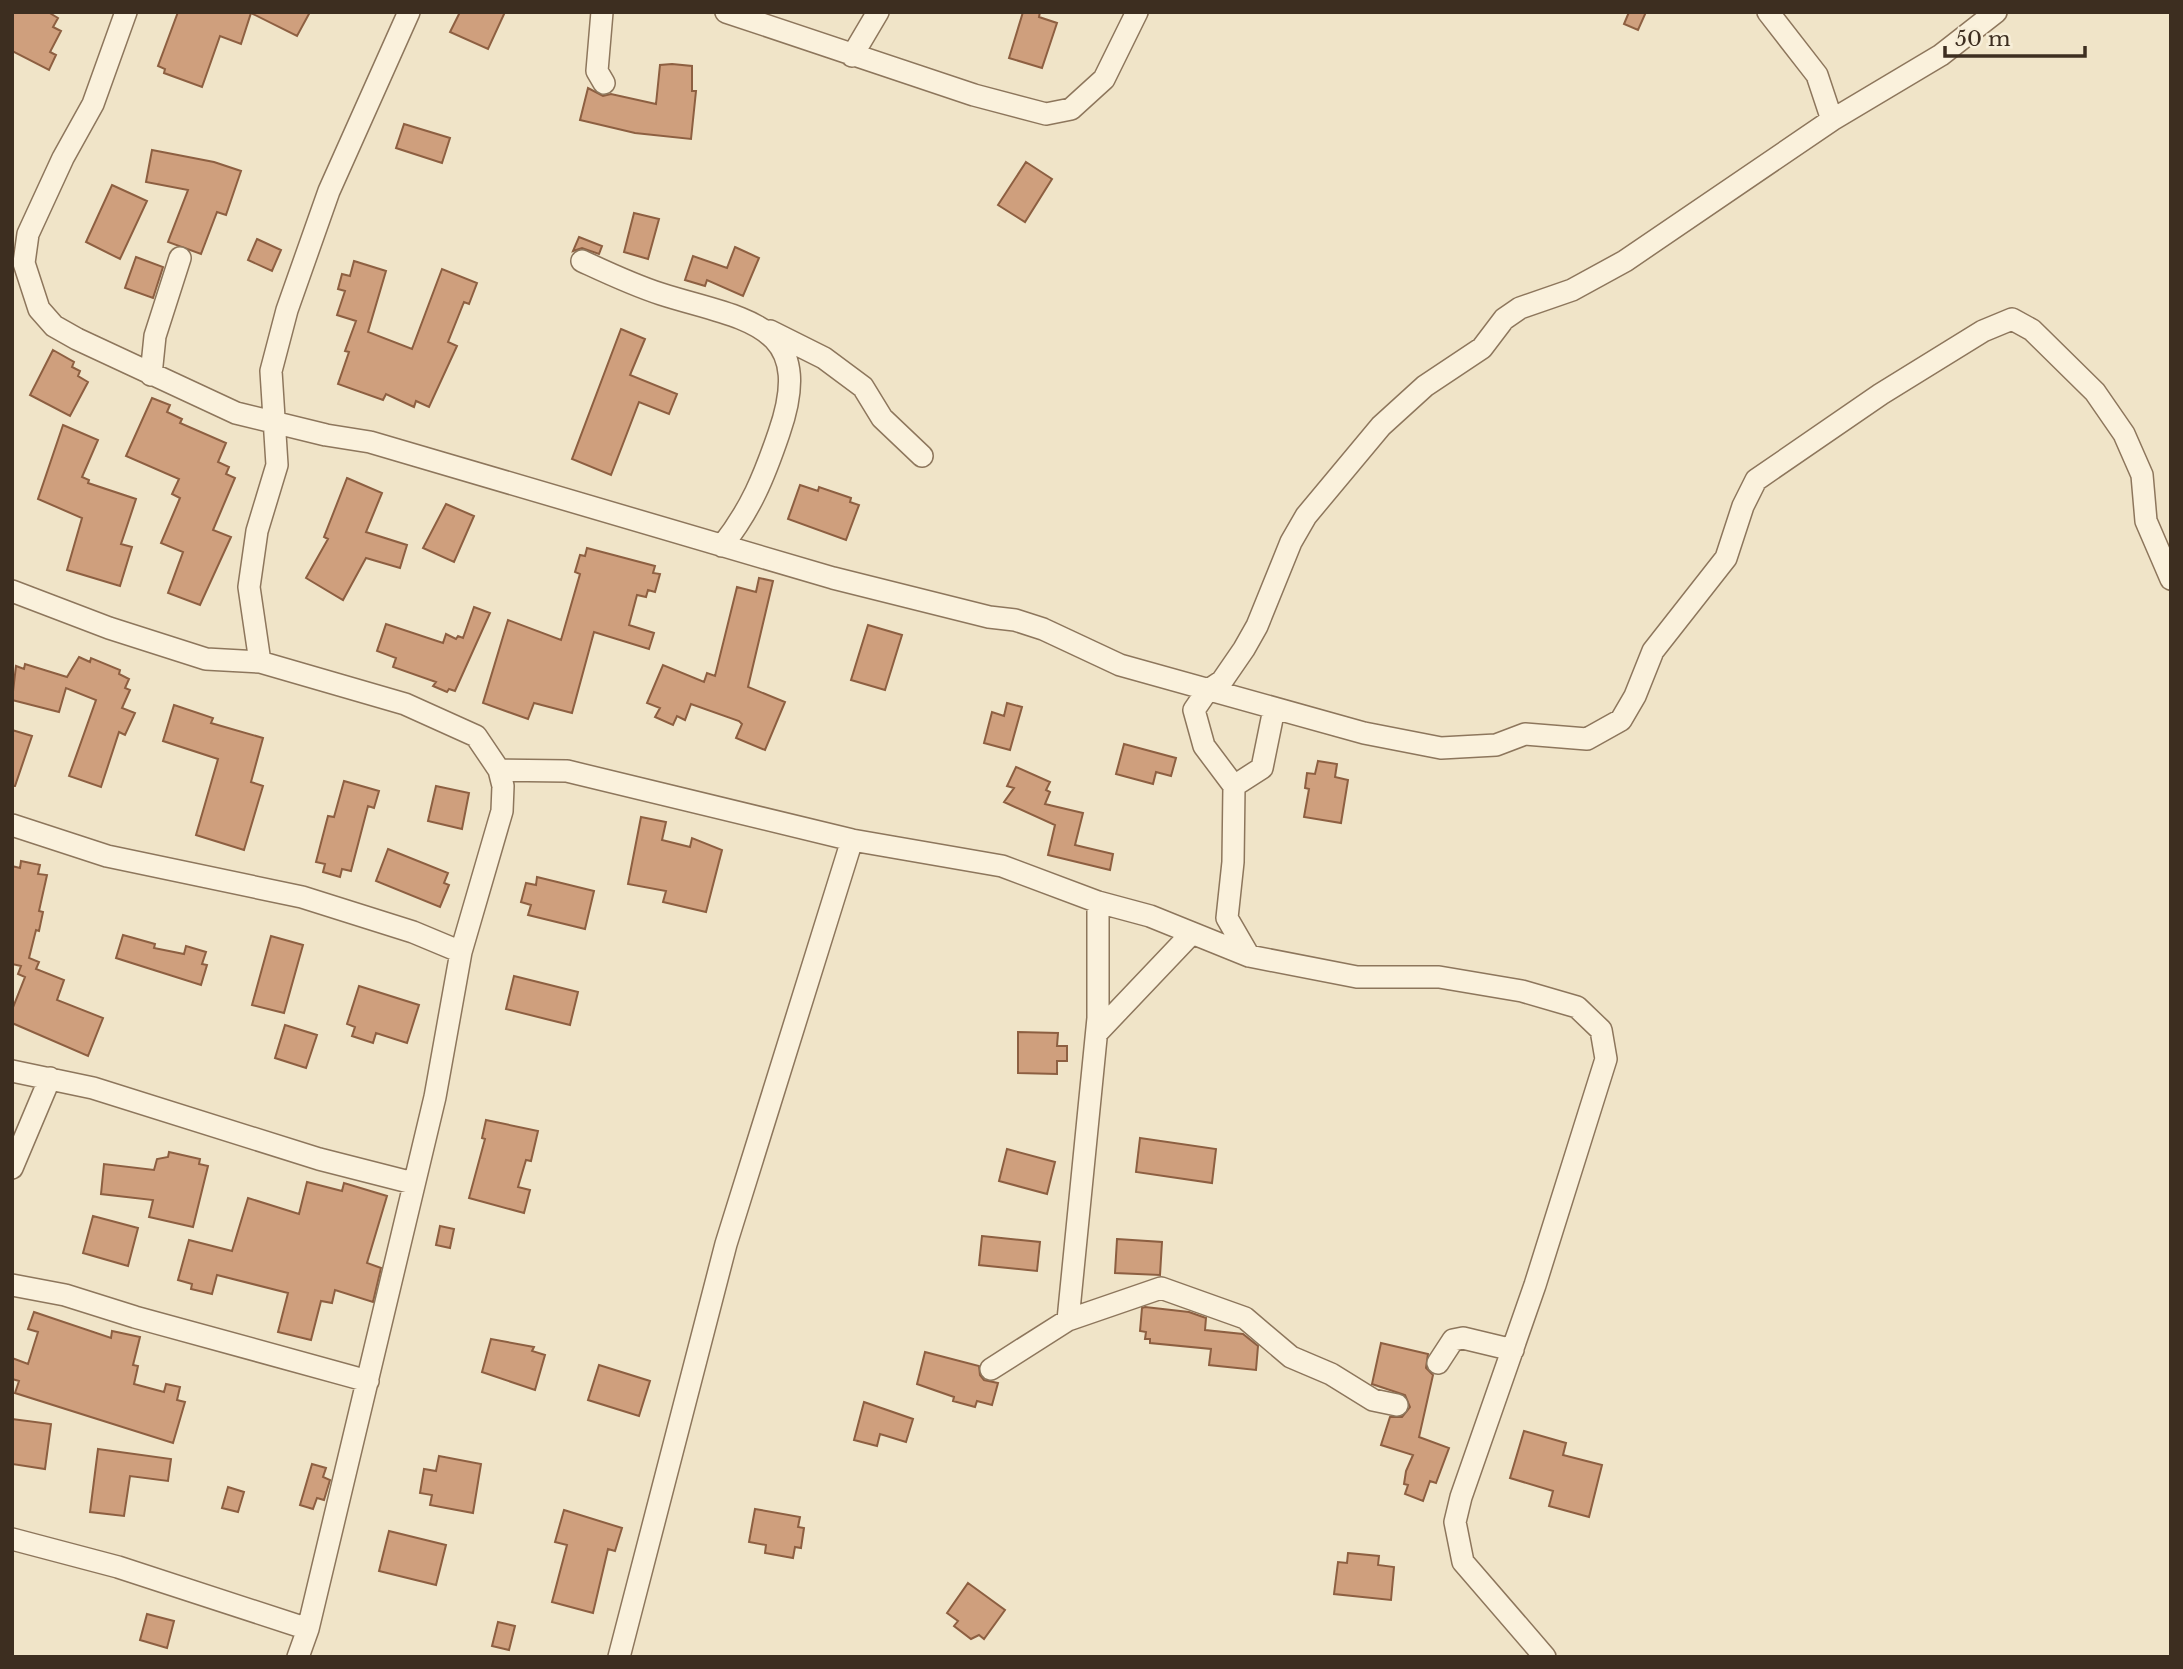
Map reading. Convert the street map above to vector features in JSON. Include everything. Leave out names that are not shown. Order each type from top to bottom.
[{"type":"street","points":[[126,12],[93,104],[63,158],[28,233],[24,263],[39,309],[54,326],[151,375],[236,413],[370,442],[833,578],[989,617],[1015,620],[1043,629],[1120,664],[1207,691],[1364,733],[1441,747],[1496,745],[1525,734],[1587,739],[1621,720],[1635,696],[1653,651],[1726,558],[1743,506],[1756,481],[1893,387],[1983,331],[2012,319],[2032,330],[2095,392],[2124,434],[2141,475],[2146,520],[2171,579]]},
{"type":"street","points":[[260,663],[249,587],[257,531],[277,465],[271,371],[287,310],[329,191],[409,12]]},
{"type":"street","points":[[602,12],[597,71],[604,83]]},
{"type":"street","points":[[726,12],[852,56],[1022,110],[1046,114],[1071,109],[1104,79],[1137,12]]},
{"type":"street","points":[[852,56],[878,12]]},
{"type":"street","points":[[1768,12],[1817,75],[1832,120]]},
{"type":"street","points":[[1249,956],[1227,918],[1233,862],[1234,786],[1204,747],[1194,710],[1207,691],[1222,681],[1244,649],[1257,626],[1291,542],[1306,516],[1390,418],[1425,386],[1482,348],[1504,319],[1520,307],[1572,290],[1625,261],[1832,120],[1941,55],[1996,12]]},
{"type":"street","points":[[151,375],[155,336],[180,258]]},
{"type":"street","points":[[582,261],[619,279],[742,317],[824,358],[863,387],[882,418],[922,456]]},
{"type":"street","points":[[722,546],[758,493],[787,411],[792,381],[785,357],[765,328]]},
{"type":"street","points":[[12,591],[109,628],[206,659],[260,663],[405,704],[453,723],[476,736],[499,770],[503,786],[502,811],[461,952],[435,1097],[308,1629],[298,1657]]},
{"type":"street","points":[[1234,786],[1262,768],[1274,709]]},
{"type":"street","points":[[499,770],[567,771],[852,840],[1002,866],[1249,956],[1357,976],[1438,977],[1522,991],[1577,1007],[1601,1030],[1606,1059],[1455,1522],[1463,1562],[1545,1657]]},
{"type":"street","points":[[12,825],[107,856],[302,897],[413,932],[461,952]]},
{"type":"street","points":[[619,1657],[726,1244],[852,840]]},
{"type":"street","points":[[1068,1320],[1097,1033],[1098,902]]},
{"type":"street","points":[[1097,1033],[1192,933]]},
{"type":"street","points":[[12,1072],[93,1088],[320,1159],[413,1183]]},
{"type":"street","points":[[12,1168],[50,1078]]},
{"type":"street","points":[[12,1285],[65,1295],[368,1381]]},
{"type":"street","points":[[991,1369],[1068,1320],[1161,1288],[1245,1318],[1291,1357],[1331,1374],[1373,1400],[1397,1405]]},
{"type":"street","points":[[1438,1363],[1453,1340],[1463,1338],[1513,1350]]},
{"type":"street","points":[[12,1539],[118,1567],[308,1629]]},
{"type":"building","points":[[12,12],[48,12],[58,18],[53,27],[61,31],[50,52],[56,55],[49,70],[12,51]]},
{"type":"building","points":[[178,12],[310,12],[297,36],[251,13],[241,44],[220,36],[202,87],[164,73],[165,69],[158,66]]},
{"type":"building","points":[[460,12],[505,12],[488,49],[450,32]]},
{"type":"building","points":[[1023,12],[1040,12],[1039,17],[1057,23],[1042,68],[1009,58]]},
{"type":"building","points":[[1629,12],[1646,12],[1638,30],[1624,24]]},
{"type":"building","points":[[660,65],[692,66],[692,91],[696,91],[691,139],[635,133],[580,120],[588,88],[603,96],[611,94],[656,104]]},
{"type":"building","points":[[404,124],[450,138],[442,163],[396,148]]},
{"type":"building","points":[[152,150],[214,162],[241,171],[226,215],[217,212],[201,254],[168,242],[188,190],[146,182]]},
{"type":"building","points":[[1026,162],[1052,179],[1025,222],[998,205]]},
{"type":"building","points":[[112,185],[147,201],[120,259],[86,242]]},
{"type":"building","points":[[634,213],[659,219],[648,259],[624,252]]},
{"type":"building","points":[[579,237],[602,246],[599,254],[582,248],[573,251]]},
{"type":"building","points":[[257,239],[281,250],[272,271],[248,260]]},
{"type":"building","points":[[735,247],[759,258],[743,296],[707,280],[705,286],[685,280],[693,256],[727,268]]},
{"type":"building","points":[[136,257],[163,267],[153,298],[125,288]]},
{"type":"building","points":[[354,261],[386,271],[368,332],[412,349],[442,269],[477,283],[469,304],[464,302],[448,342],[457,346],[429,407],[416,401],[414,407],[386,394],[383,400],[338,384],[349,352],[345,351],[356,321],[337,315],[345,291],[338,289],[342,274],[350,276]]},
{"type":"building","points":[[621,329],[645,339],[630,375],[677,394],[669,414],[639,402],[611,475],[572,459]]},
{"type":"building","points":[[53,350],[74,362],[72,367],[80,371],[78,376],[88,382],[70,416],[30,395]]},
{"type":"building","points":[[152,398],[170,405],[167,412],[182,419],[180,423],[226,443],[218,462],[229,467],[226,474],[235,478],[213,530],[231,537],[200,605],[168,593],[183,552],[161,543],[180,498],[172,494],[179,479],[126,456]]},
{"type":"building","points":[[63,425],[98,440],[82,477],[89,480],[88,483],[136,499],[121,544],[132,547],[120,586],[67,570],[82,518],[38,499]]},
{"type":"building","points":[[347,478],[382,493],[366,532],[407,545],[400,568],[366,558],[343,600],[306,578],[328,539],[324,537]]},
{"type":"building","points":[[800,485],[818,491],[819,487],[851,498],[850,502],[859,505],[846,540],[788,519]]},
{"type":"building","points":[[446,504],[474,516],[454,562],[423,548]]},
{"type":"building","points":[[587,548],[655,566],[653,573],[660,574],[655,592],[648,590],[646,597],[637,595],[629,625],[654,633],[649,649],[594,632],[572,713],[534,703],[528,719],[483,703],[508,620],[561,640],[580,574],[575,572],[580,555],[585,556]]},
{"type":"building","points":[[759,578],[773,581],[748,687],[785,702],[765,750],[736,738],[742,724],[739,721],[691,704],[685,720],[677,716],[673,725],[655,717],[660,708],[647,703],[663,665],[704,682],[707,673],[715,676],[737,587],[756,592]]},
{"type":"building","points":[[474,607],[490,613],[455,691],[449,689],[447,692],[433,686],[436,682],[393,667],[396,658],[377,651],[386,624],[443,643],[446,634],[456,639],[458,636],[463,638]]},
{"type":"building","points":[[868,625],[902,635],[885,690],[851,680]]},
{"type":"building","points":[[79,657],[90,662],[91,658],[120,670],[119,674],[129,679],[125,688],[130,690],[122,708],[135,713],[125,735],[119,732],[101,787],[69,776],[96,700],[66,688],[59,712],[12,700],[16,666],[24,669],[25,664],[67,677]]},
{"type":"building","points":[[1007,703],[1022,707],[1010,750],[984,743],[992,712],[1004,716]]},
{"type":"building","points":[[174,705],[213,718],[211,723],[263,738],[251,782],[263,786],[244,850],[196,835],[218,759],[163,741]]},
{"type":"building","points":[[12,730],[32,736],[15,786],[12,786]]},
{"type":"building","points":[[1124,744],[1176,758],[1171,776],[1156,772],[1153,784],[1116,774]]},
{"type":"building","points":[[1318,761],[1337,764],[1335,777],[1348,780],[1341,823],[1304,817],[1309,789],[1305,788],[1307,773],[1315,774]]},
{"type":"building","points":[[1016,767],[1050,782],[1046,790],[1050,792],[1045,804],[1083,813],[1075,845],[1113,854],[1110,870],[1048,855],[1055,825],[1004,802],[1014,788],[1007,786]]},
{"type":"building","points":[[344,781],[379,791],[374,808],[368,806],[351,871],[342,869],[340,877],[323,872],[325,864],[316,862],[328,816],[334,817]]},
{"type":"building","points":[[436,786],[469,793],[462,829],[428,821]]},
{"type":"building","points":[[641,817],[666,822],[662,840],[690,847],[692,838],[722,850],[706,912],[663,902],[666,891],[628,884]]},
{"type":"building","points":[[388,849],[448,873],[444,883],[449,885],[440,907],[376,881]]},
{"type":"building","points":[[21,861],[40,865],[38,874],[47,875],[39,911],[43,912],[39,931],[36,930],[29,958],[39,962],[36,969],[64,980],[57,1000],[103,1018],[88,1056],[12,1023],[12,1010],[25,977],[18,974],[21,966],[12,964],[12,866],[20,868]]},
{"type":"building","points":[[537,877],[594,891],[585,929],[528,915],[531,905],[521,902],[526,883],[536,885]]},
{"type":"building","points":[[123,935],[155,944],[154,948],[184,954],[186,946],[206,952],[202,964],[207,965],[201,985],[116,958]]},
{"type":"building","points":[[271,936],[303,945],[284,1013],[252,1005]]},
{"type":"building","points":[[514,976],[578,992],[570,1025],[506,1009]]},
{"type":"building","points":[[359,986],[419,1005],[407,1043],[376,1033],[373,1043],[352,1036],[355,1027],[347,1024]]},
{"type":"building","points":[[285,1025],[317,1035],[306,1068],[275,1058]]},
{"type":"building","points":[[1018,1032],[1058,1033],[1057,1046],[1067,1046],[1067,1061],[1057,1061],[1057,1074],[1018,1073]]},
{"type":"building","points":[[486,1120],[538,1131],[531,1161],[526,1160],[518,1187],[530,1190],[524,1213],[469,1198],[485,1139],[482,1138]]},
{"type":"building","points":[[1140,1138],[1216,1149],[1212,1183],[1136,1172]]},
{"type":"building","points":[[1007,1149],[1055,1162],[1047,1194],[999,1181]]},
{"type":"building","points":[[169,1152],[200,1159],[199,1164],[208,1166],[193,1227],[149,1217],[153,1200],[101,1194],[104,1164],[154,1170],[157,1159],[168,1157]]},
{"type":"building","points":[[307,1182],[342,1191],[344,1183],[387,1196],[367,1263],[381,1268],[373,1302],[335,1290],[332,1303],[321,1301],[311,1340],[278,1332],[288,1293],[217,1275],[212,1294],[191,1289],[192,1284],[178,1280],[189,1240],[232,1251],[248,1198],[299,1214]]},
{"type":"building","points":[[93,1216],[138,1228],[128,1266],[83,1253]]},
{"type":"building","points":[[440,1226],[454,1229],[450,1248],[436,1245]]},
{"type":"building","points":[[982,1236],[1040,1242],[1037,1271],[979,1265]]},
{"type":"building","points":[[1117,1239],[1162,1242],[1160,1275],[1115,1273]]},
{"type":"building","points":[[1142,1308],[1189,1312],[1206,1318],[1205,1330],[1243,1334],[1258,1346],[1256,1370],[1209,1365],[1211,1349],[1150,1343],[1150,1339],[1145,1339],[1146,1332],[1140,1331]]},
{"type":"building","points":[[34,1312],[111,1338],[112,1331],[140,1337],[133,1365],[138,1366],[134,1384],[164,1392],[166,1384],[180,1387],[177,1400],[185,1402],[173,1443],[15,1393],[19,1381],[12,1379],[12,1358],[28,1364],[38,1332],[28,1329]]},
{"type":"building","points":[[491,1339],[534,1347],[532,1351],[545,1355],[535,1390],[482,1372]]},
{"type":"building","points":[[1381,1343],[1428,1354],[1426,1368],[1433,1375],[1419,1437],[1449,1448],[1436,1483],[1430,1481],[1423,1501],[1405,1494],[1408,1485],[1404,1484],[1406,1471],[1413,1455],[1381,1445],[1390,1417],[1402,1417],[1410,1407],[1405,1395],[1372,1384]]},
{"type":"building","points":[[925,1352],[979,1366],[984,1380],[998,1383],[992,1405],[977,1401],[975,1407],[953,1401],[954,1397],[917,1384]]},
{"type":"building","points":[[599,1365],[650,1381],[639,1416],[588,1400]]},
{"type":"building","points":[[864,1402],[913,1419],[906,1442],[880,1434],[877,1446],[854,1440]]},
{"type":"building","points":[[12,1419],[51,1424],[45,1469],[12,1464]]},
{"type":"building","points":[[1524,1431],[1566,1443],[1563,1455],[1602,1465],[1589,1517],[1549,1506],[1553,1491],[1510,1478]]},
{"type":"building","points":[[98,1449],[171,1459],[168,1481],[130,1476],[124,1516],[90,1512]]},
{"type":"building","points":[[439,1456],[481,1464],[473,1513],[430,1505],[432,1495],[420,1493],[424,1469],[436,1471]]},
{"type":"building","points":[[312,1464],[326,1468],[323,1477],[330,1480],[324,1500],[317,1498],[313,1509],[300,1505]]},
{"type":"building","points":[[228,1487],[244,1492],[238,1512],[222,1508]]},
{"type":"building","points":[[755,1509],[800,1517],[798,1527],[804,1528],[801,1548],[795,1547],[793,1558],[765,1553],[766,1545],[749,1542]]},
{"type":"building","points":[[564,1510],[622,1528],[615,1551],[608,1549],[593,1613],[552,1602],[567,1545],[555,1542]]},
{"type":"building","points":[[389,1531],[446,1545],[436,1585],[379,1571]]},
{"type":"building","points":[[1348,1553],[1379,1556],[1378,1565],[1394,1567],[1391,1600],[1334,1594],[1338,1562],[1347,1563]]},
{"type":"building","points":[[968,1583],[1005,1610],[984,1639],[979,1635],[971,1639],[954,1626],[958,1621],[947,1613]]},
{"type":"building","points":[[147,1614],[174,1621],[167,1648],[140,1640]]},
{"type":"building","points":[[498,1622],[515,1626],[509,1650],[492,1646]]}]
